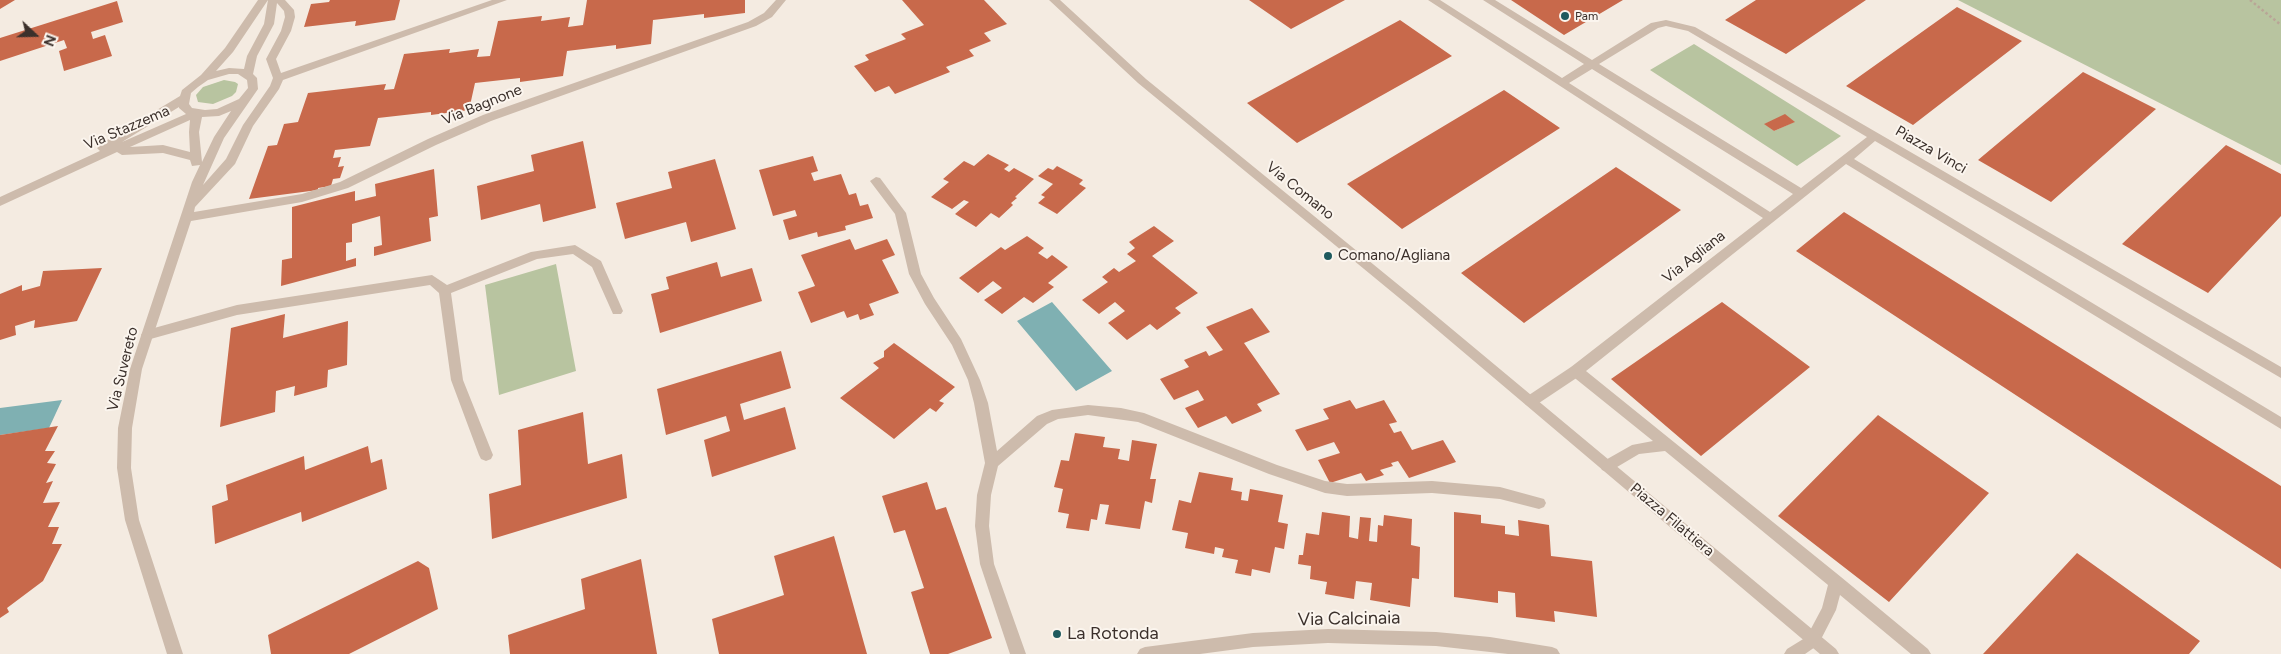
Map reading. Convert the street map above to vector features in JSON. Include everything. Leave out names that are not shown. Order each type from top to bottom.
[{"type":"street","points":[[204,78],[229,50],[263,0]]},
{"type":"street","points":[[204,78],[229,71],[248,74],[252,56],[269,24],[273,0]]},
{"type":"street","points":[[278,78],[271,60],[286,31],[290,17],[287,7],[280,0]]},
{"type":"street","points":[[189,211],[231,161],[248,125],[269,97],[278,78],[502,0]]},
{"type":"street","name":"Via Bagnone","points":[[189,211],[302,198],[339,187],[432,142],[500,113],[752,24],[768,15],[781,0]]},
{"type":"street","name":"Via Comano","points":[[1054,0],[1142,82],[1531,402]]},
{"type":"street","points":[[1433,0],[1771,218]]},
{"type":"street","points":[[1488,0],[1801,194]]},
{"type":"street","name":"Piazza Vinci","points":[[1562,84],[1655,25],[1666,23],[1682,26],[1706,36],[2281,372]]},
{"type":"street","name":"Via Suvereto","points":[[175,654],[137,538],[126,486],[124,446],[128,408],[136,369],[198,182],[219,137],[243,101],[250,94],[254,84],[248,74]]},
{"type":"street","name":"Via Stazzema","points":[[69,169],[183,100],[186,92],[204,78]]},
{"type":"street","points":[[183,100],[183,105],[189,111],[197,113]]},
{"type":"street","name":"Via Stazzema","points":[[0,202],[69,169],[197,113],[218,112],[243,101]]},
{"type":"street","name":"Via Suvereto","points":[[197,113],[195,157],[198,182]]},
{"type":"street","name":"Via Agliana","points":[[1531,402],[1576,371],[1875,136]]},
{"type":"street","points":[[107,153],[163,149],[195,157]]},
{"type":"street","points":[[1846,159],[2281,424]]},
{"type":"street","points":[[876,181],[900,213],[915,274],[929,301],[957,343],[974,380],[981,402],[992,463],[984,495],[982,526],[984,546],[987,564],[1018,654]]},
{"type":"street","points":[[445,291],[535,255],[575,249],[597,264],[617,311]]},
{"type":"street","points":[[147,335],[237,310],[432,280],[445,291],[457,380],[486,455]]},
{"type":"street","points":[[1576,371],[1923,654]]},
{"type":"street","name":"Piazza Filattiera","points":[[1531,402],[1830,654]]},
{"type":"street","points":[[992,463],[1042,420],[1070,411],[1105,411],[1156,422],[1274,470],[1325,487],[1347,490],[1432,487],[1500,493],[1539,503]]},
{"type":"street","points":[[1607,466],[1637,449],[1668,445]]},
{"type":"street","points":[[1792,654],[1813,640],[1828,610],[1836,582]]},
{"type":"street","name":"Via Calcinaia","points":[[1145,654],[1253,640],[1328,636],[1436,638],[1552,654]]},
{"type":"path","points":[[2250,0],[2281,25]]},
{"type":"green space","points":[[1958,0],[2281,0],[2281,165],[2144,95]]},
{"type":"green space","points":[[1694,44],[1841,136],[1797,166],[1650,70]],"holes":[[[1785,115],[1794,122],[1774,131],[1765,124]]]},
{"type":"green space","points":[[224,80],[238,84],[236,92],[232,96],[213,104],[198,102],[196,95],[203,87]]},
{"type":"green space","points":[[556,264],[576,371],[499,395],[485,285]]},
{"type":"water","points":[[1052,302],[1112,371],[1076,391],[1017,321]]},
{"type":"water","points":[[62,400],[49,428],[0,435],[0,408]]},
{"type":"building","points":[[0,0],[15,0],[0,9]]},
{"type":"building","points":[[330,0],[400,0],[395,20],[355,26],[356,21],[304,27],[311,4],[329,2]]},
{"type":"building","points":[[587,0],[745,0],[745,13],[704,18],[704,14],[653,20],[651,44],[616,49],[616,45],[567,51],[563,76],[520,82],[520,78],[475,83],[469,110],[431,115],[431,112],[378,118],[370,146],[335,150],[333,158],[341,157],[338,167],[344,166],[340,178],[333,179],[331,186],[318,188],[318,190],[249,199],[268,146],[277,145],[284,124],[298,122],[308,93],[386,84],[384,90],[394,89],[404,54],[450,49],[449,53],[479,49],[477,57],[490,56],[498,21],[542,16],[541,21],[570,17],[568,27],[583,25]]},
{"type":"building","points":[[902,0],[984,0],[1007,24],[984,33],[991,41],[969,50],[974,56],[946,67],[950,72],[895,94],[889,86],[875,92],[854,66],[869,60],[865,55],[906,39],[901,34],[924,25]]},
{"type":"building","points":[[1249,0],[1345,0],[1291,29]]},
{"type":"building","name":"Pam","points":[[1511,0],[1623,0],[1564,35]]},
{"type":"building","points":[[1756,0],[1866,0],[1786,54],[1725,20]]},
{"type":"building","points":[[117,1],[123,22],[91,32],[93,39],[105,35],[112,56],[64,71],[59,51],[67,48],[64,40],[0,61],[0,38]]},
{"type":"building","points":[[1957,7],[2022,41],[1913,125],[1846,86]]},
{"type":"building","points":[[1400,20],[1452,56],[1297,143],[1247,103]]},
{"type":"building","points":[[2083,72],[2156,109],[2051,202],[1978,160]]},
{"type":"building","points":[[1504,90],[1560,128],[1402,229],[1347,184]]},
{"type":"building","points":[[1785,114],[1795,122],[1774,131],[1764,124]]},
{"type":"building","points":[[583,141],[596,208],[543,222],[540,204],[481,220],[477,186],[534,171],[531,155]]},
{"type":"building","points":[[2226,145],[2281,174],[2281,216],[2208,293],[2122,244]]},
{"type":"building","points":[[988,154],[1009,165],[1004,169],[1009,172],[1014,168],[1034,179],[1015,197],[1017,198],[1011,203],[1013,205],[999,218],[991,213],[976,227],[955,214],[969,202],[964,200],[952,209],[931,197],[949,182],[943,179],[964,161],[974,166]]},
{"type":"building","points":[[813,156],[818,171],[811,173],[814,181],[841,174],[849,195],[856,193],[860,206],[868,204],[873,218],[845,226],[846,230],[818,237],[817,232],[789,240],[783,220],[797,216],[795,210],[773,216],[759,170]]},
{"type":"building","points":[[715,159],[736,229],[691,242],[686,222],[625,239],[616,203],[672,188],[668,172]]},
{"type":"building","points":[[1057,166],[1083,180],[1079,184],[1086,188],[1057,214],[1038,203],[1045,197],[1041,195],[1053,184],[1038,176],[1048,168],[1053,170]]},
{"type":"building","points":[[1616,167],[1681,210],[1524,323],[1461,273]]},
{"type":"building","points":[[434,169],[438,216],[429,218],[431,241],[374,256],[374,247],[382,245],[380,216],[352,224],[352,242],[346,243],[346,261],[356,258],[356,266],[281,286],[282,260],[292,258],[292,207],[355,191],[355,201],[376,196],[375,184]]},
{"type":"building","points":[[1844,212],[2281,486],[2281,569],[1796,251]]},
{"type":"building","points":[[1154,226],[1174,241],[1152,256],[1198,293],[1175,308],[1181,313],[1157,330],[1150,324],[1127,340],[1108,323],[1125,311],[1115,302],[1099,314],[1082,300],[1108,282],[1102,277],[1114,268],[1119,272],[1136,261],[1127,254],[1135,248],[1129,242]]},
{"type":"building","points":[[1027,236],[1044,248],[1038,253],[1047,259],[1052,255],[1068,267],[1048,283],[1054,287],[1033,303],[1024,297],[1002,314],[984,300],[1002,288],[993,281],[978,293],[959,278],[1001,247],[1005,250]]},
{"type":"building","points":[[850,239],[855,250],[887,239],[895,255],[882,260],[899,293],[869,304],[874,315],[860,320],[858,314],[847,318],[844,311],[811,323],[798,292],[815,286],[801,255]]},
{"type":"building","points":[[717,262],[721,277],[752,268],[762,301],[660,333],[651,294],[669,289],[666,277]]},
{"type":"building","points":[[102,268],[77,321],[34,328],[35,320],[15,326],[16,335],[0,340],[0,294],[22,285],[22,291],[40,286],[43,271]]},
{"type":"building","points":[[1722,302],[1810,367],[1701,456],[1611,379]]},
{"type":"building","points":[[1252,308],[1270,332],[1244,343],[1280,394],[1257,404],[1262,411],[1232,424],[1226,416],[1198,428],[1185,408],[1204,400],[1198,390],[1174,400],[1160,379],[1189,367],[1184,360],[1206,351],[1209,356],[1223,350],[1206,327]]},
{"type":"building","points":[[285,314],[283,338],[348,321],[347,365],[328,370],[327,387],[294,396],[295,386],[276,391],[275,412],[220,427],[231,328]]},
{"type":"building","points":[[894,343],[955,387],[939,401],[944,403],[936,412],[930,408],[894,439],[840,398],[879,368],[873,363],[884,357],[884,351]]},
{"type":"building","points":[[781,351],[791,388],[740,404],[744,420],[785,407],[796,449],[712,477],[704,440],[730,431],[726,416],[666,435],[657,389]]},
{"type":"building","points":[[1350,400],[1356,409],[1384,400],[1397,422],[1389,424],[1394,433],[1401,431],[1412,450],[1443,440],[1456,462],[1409,478],[1398,461],[1391,463],[1393,466],[1380,470],[1384,475],[1366,481],[1361,473],[1330,483],[1318,460],[1340,453],[1334,442],[1307,451],[1295,430],[1329,419],[1323,409]]},
{"type":"building","points":[[583,412],[588,464],[622,454],[627,498],[492,539],[489,494],[521,485],[518,430]]},
{"type":"building","points":[[1878,415],[1989,493],[1889,602],[1778,516]]},
{"type":"building","points":[[58,426],[45,451],[55,451],[47,463],[56,464],[46,483],[53,481],[43,503],[60,502],[48,527],[59,527],[52,544],[62,544],[43,581],[7,608],[9,612],[0,618],[0,435]]},
{"type":"building","points":[[1075,433],[1105,437],[1103,447],[1120,449],[1118,459],[1129,461],[1132,440],[1157,444],[1150,479],[1156,479],[1152,503],[1145,501],[1140,529],[1105,524],[1109,505],[1100,504],[1097,520],[1091,519],[1089,531],[1066,528],[1069,514],[1058,512],[1063,489],[1054,487],[1061,460],[1069,461]]},
{"type":"building","points":[[368,446],[371,463],[382,459],[387,489],[302,522],[301,512],[215,544],[212,506],[228,500],[226,485],[304,456],[305,470]]},
{"type":"building","points":[[1199,472],[1233,478],[1231,490],[1242,492],[1241,500],[1248,501],[1250,489],[1283,495],[1278,522],[1288,524],[1284,549],[1275,547],[1270,573],[1252,569],[1251,576],[1235,573],[1238,560],[1222,557],[1224,549],[1215,547],[1214,554],[1185,548],[1188,533],[1172,530],[1179,500],[1191,503]]},
{"type":"building","points":[[927,482],[936,510],[946,507],[992,638],[948,654],[930,654],[911,592],[924,588],[905,530],[894,533],[882,496]]},
{"type":"building","points":[[1322,512],[1350,516],[1349,537],[1358,539],[1360,517],[1371,518],[1369,541],[1377,542],[1378,525],[1383,526],[1384,515],[1412,519],[1411,545],[1420,547],[1419,579],[1412,578],[1410,607],[1370,600],[1372,583],[1356,581],[1354,599],[1325,594],[1327,582],[1310,579],[1311,566],[1298,564],[1299,555],[1303,555],[1306,533],[1319,535]]},
{"type":"building","points":[[1454,512],[1481,515],[1481,523],[1505,526],[1505,534],[1519,536],[1518,520],[1549,525],[1551,556],[1592,561],[1597,617],[1554,611],[1555,622],[1516,617],[1515,593],[1498,591],[1498,603],[1454,597]]},
{"type":"building","points":[[834,536],[867,654],[719,654],[712,619],[784,595],[774,556]]},
{"type":"building","points":[[2077,553],[2200,641],[2189,654],[1983,654]]},
{"type":"building","points":[[641,559],[657,654],[510,654],[508,635],[585,609],[581,579]]},
{"type":"building","points":[[418,561],[429,568],[438,609],[349,654],[271,654],[268,635]]},
{"type":"place","name":"Pam","points":[[1565,16]]},
{"type":"place","name":"Comano/Agliana","points":[[1328,256]]},
{"type":"place","name":"La Rotonda","points":[[1057,634]]}]
